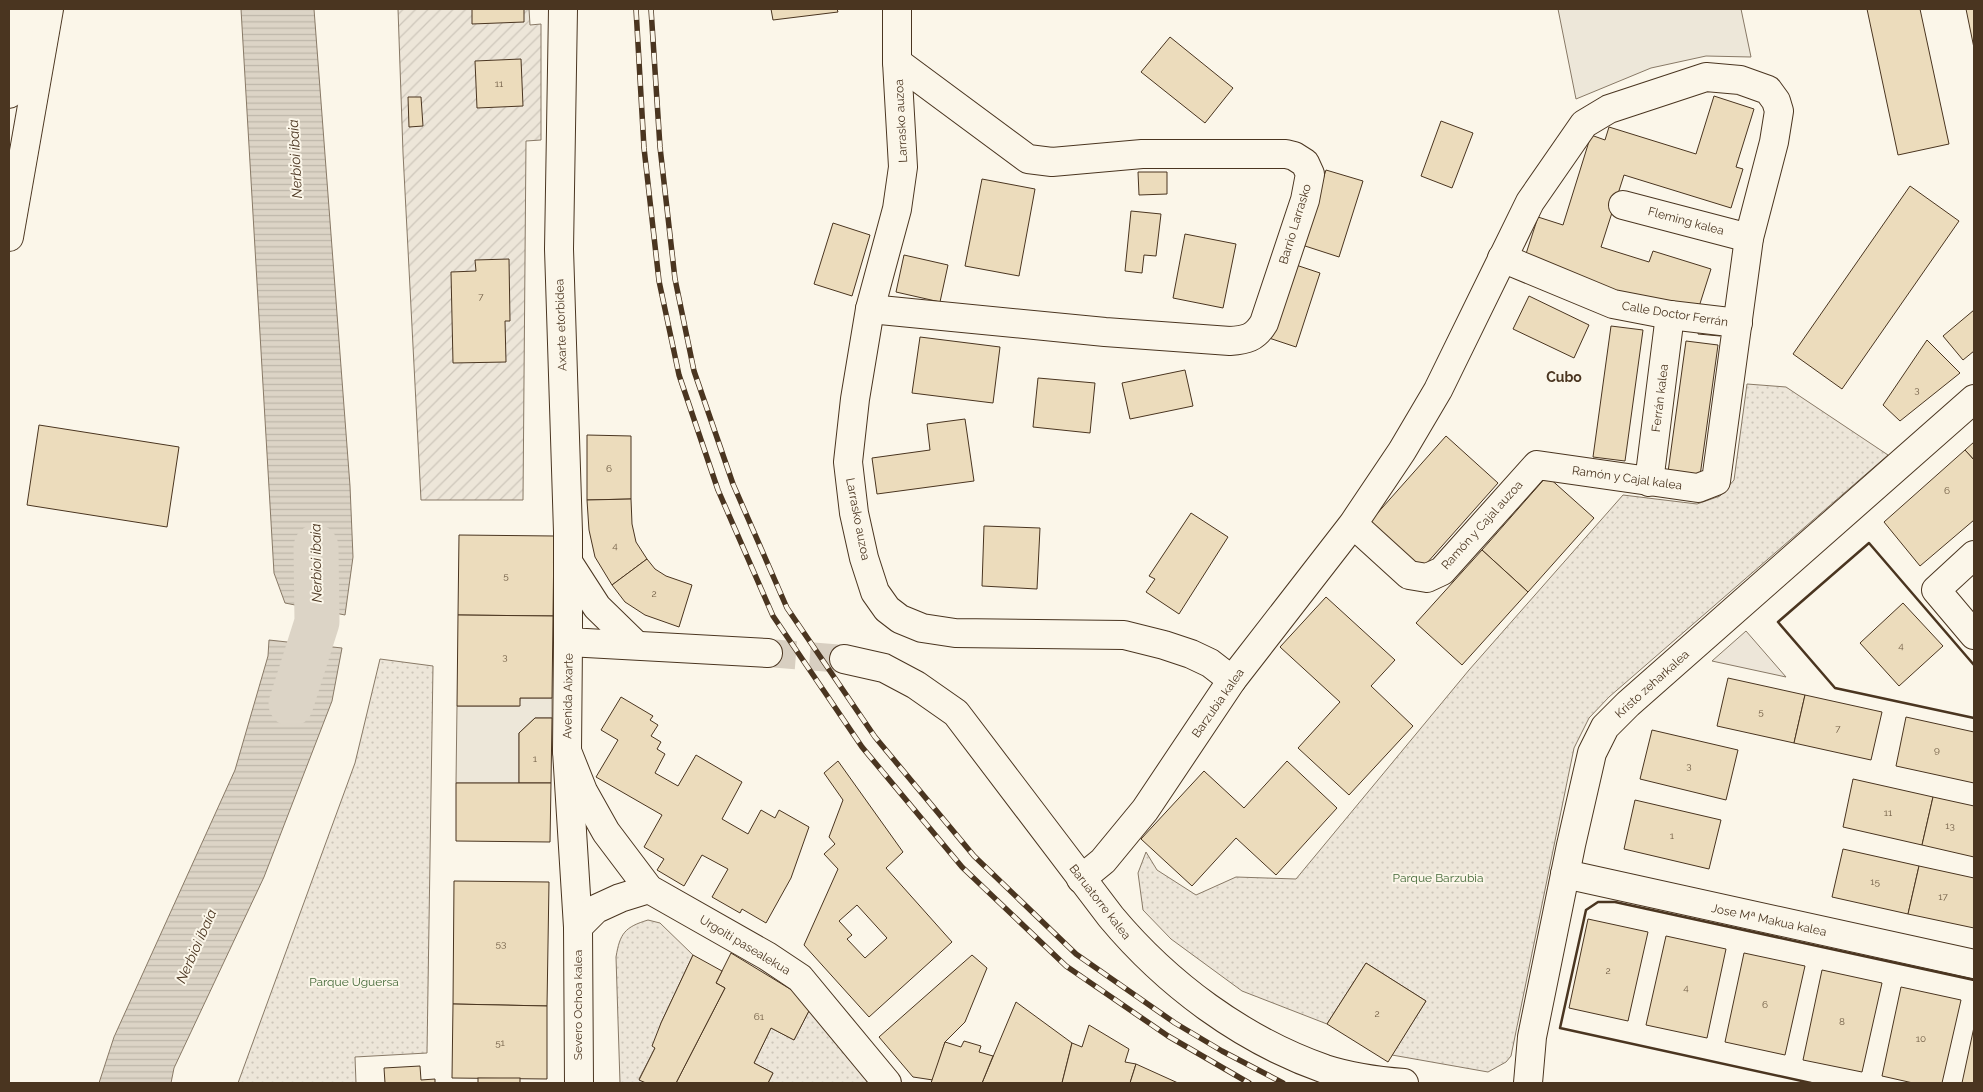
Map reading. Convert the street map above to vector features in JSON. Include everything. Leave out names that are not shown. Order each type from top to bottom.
[{"type":"main road","points":[[9,94],[22,9]]},
{"type":"main road","points":[[9,237],[49,9]]},
{"type":"main road","name":"Axarte etorbidea","points":[[563,9],[559,250],[568,562],[568,642]]},
{"type":"main road","name":"Larrasko auzoa","points":[[897,9],[897,62],[903,167],[897,209],[870,309],[855,399],[848,462],[854,514],[864,558],[875,592],[887,608],[900,618],[922,628],[955,634],[1124,635],[1191,654],[1210,663],[1232,680]]},
{"type":"main road","name":"Barrio Larrasko","points":[[870,309],[1105,332],[1230,341],[1246,340],[1260,330],[1264,323],[1305,200],[1310,174],[1305,163],[1294,156],[1286,154],[1142,154],[1052,162],[1028,158],[897,62]]},
{"type":"main road","name":"Barzubia kalea","points":[[1081,880],[1103,861],[1145,810],[1232,680],[1352,524],[1402,451],[1438,390],[1530,202],[1584,124],[1609,109],[1706,78],[1740,80],[1768,90],[1777,106],[1778,120],[1749,238],[1716,481]]},
{"type":"main road","name":"Fleming kalea","points":[[1623,205],[1749,238]]},
{"type":"main road","name":"Calle Doctor Ferrán","points":[[1502,258],[1613,304],[1670,315],[1738,323]]},
{"type":"main road","name":"Ferrán kalea","points":[[1649,482],[1670,315]]},
{"type":"main road","name":"Kristo zeharkalea","points":[[1528,1083],[1532,1038],[1565,874],[1592,753],[1605,728],[1628,704],[1974,399]]},
{"type":"main road","name":"Ramón y Cajal auzoa","points":[[1352,524],[1409,575],[1427,578],[1442,570],[1537,465]]},
{"type":"main road","name":"Ramón y Cajal kalea","points":[[1537,465],[1698,488],[1716,481]]},
{"type":"main road","points":[[1974,555],[1936,590],[1974,635]]},
{"type":"main road","points":[[568,562],[597,607],[636,645]]},
{"type":"main road","points":[[568,642],[768,653]]},
{"type":"main road","name":"Avenida Aixarte","points":[[567,751],[568,642]]},
{"type":"main road","name":"Baruatorre kalea","points":[[844,659],[884,668],[916,685],[956,713],[1081,880],[1134,945],[1170,978],[1219,1015],[1280,1050],[1326,1069],[1375,1080],[1404,1083]]},
{"type":"main road","points":[[567,751],[583,791],[606,832],[649,889],[620,898],[596,909],[578,927]]},
{"type":"main road","name":"Severo Ochoa kalea","points":[[567,751],[578,927],[579,1083]]},
{"type":"main road","points":[[575,869],[587,854],[605,851],[623,856]]},
{"type":"main road","name":"Jose Mª Makua kalea","points":[[1565,874],[1639,892],[1974,964]]},
{"type":"main road","name":"Urgoiti pasealekua","points":[[649,889],[766,956],[800,978],[887,1083]]},
{"type":"green space","points":[[398,9],[529,9],[530,25],[541,24],[541,140],[526,141],[523,500],[421,500],[403,153]]},
{"type":"green space","name":"Parque Barzubia","points":[[1747,384],[1786,387],[1888,455],[1609,697],[1589,718],[1574,748],[1511,1056],[1506,1062],[1488,1072],[1392,1055],[1426,1001],[1366,963],[1327,1024],[1242,991],[1171,939],[1143,910],[1138,873],[1146,852],[1157,870],[1196,895],[1236,877],[1296,879],[1469,670],[1623,495],[1697,504],[1720,496],[1734,480]]},
{"type":"green space","points":[[1746,631],[1786,677],[1712,661]]},
{"type":"green space","name":"Parque Uguersa","points":[[380,659],[433,666],[427,1053],[355,1057],[356,1083],[238,1083],[355,763]]},
{"type":"green space","points":[[648,920],[660,923],[693,955],[661,1023],[655,1048],[639,1079],[646,1083],[620,1083],[616,957],[619,942],[625,932],[634,925]]},
{"type":"green space","points":[[813,1003],[871,1083],[768,1083],[773,1073],[754,1063],[771,1028],[794,1040]]},
{"type":"shaded area","points":[[1558,9],[1741,9],[1751,57],[1706,56],[1651,68],[1576,99]]},
{"type":"shaded area","points":[[520,698],[552,698],[552,718],[535,718],[519,733],[519,783],[456,783],[457,706],[519,706]]},
{"type":"water","points":[[241,9],[314,9],[350,486],[353,557],[345,615],[285,603],[274,573]]},
{"type":"water","points":[[269,640],[342,648],[332,701],[264,877],[174,1068],[171,1083],[99,1083],[114,1037],[235,770],[268,656]]},
{"type":"building","points":[[472,9],[524,9],[524,22],[472,24]]},
{"type":"building","points":[[771,9],[837,9],[838,12],[773,20]]},
{"type":"building","points":[[1867,9],[1920,9],[1949,144],[1898,155]]},
{"type":"building","points":[[1966,9],[1974,9],[1974,48]]},
{"type":"building","points":[[1170,37],[1233,88],[1205,123],[1141,72]]},
{"type":"building","points":[[521,59],[523,106],[477,108],[475,61]]},
{"type":"building","points":[[1714,96],[1754,109],[1736,167],[1743,169],[1731,208],[1624,175],[1601,247],[1649,262],[1653,251],[1711,269],[1697,313],[1580,286],[1524,260],[1538,217],[1563,225],[1591,135],[1605,140],[1609,127],[1696,154]]},
{"type":"building","points":[[408,97],[421,97],[423,126],[409,127]]},
{"type":"building","points":[[1441,121],[1473,133],[1452,188],[1421,176]]},
{"type":"building","points":[[1326,170],[1363,181],[1339,257],[1302,245]]},
{"type":"building","points":[[1138,172],[1167,172],[1167,194],[1139,195]]},
{"type":"building","points":[[982,179],[1035,189],[1019,276],[965,266]]},
{"type":"building","points":[[1910,186],[1959,221],[1842,389],[1793,354]]},
{"type":"building","points":[[1131,211],[1161,214],[1156,256],[1144,255],[1142,273],[1125,271]]},
{"type":"building","points":[[833,223],[870,235],[852,296],[814,284]]},
{"type":"building","points":[[1185,234],[1236,244],[1223,308],[1173,298]]},
{"type":"building","points":[[904,255],[948,265],[940,302],[896,292]]},
{"type":"building","points":[[509,259],[510,321],[505,321],[506,362],[453,363],[451,272],[476,271],[475,260]]},
{"type":"building","points":[[1290,263],[1320,273],[1296,347],[1266,337]]},
{"type":"building","points":[[1529,296],[1589,325],[1574,358],[1513,329]]},
{"type":"building","points":[[1974,310],[1974,351],[1963,360],[1943,336]]},
{"type":"building","points":[[1699,324],[1721,327],[1720,336],[1698,334]]},
{"type":"building","points":[[1611,326],[1643,330],[1625,461],[1593,457]]},
{"type":"building","points":[[920,337],[1000,347],[993,403],[912,393]]},
{"type":"building","points":[[1927,340],[1960,373],[1900,421],[1883,405]]},
{"type":"building","points":[[1686,341],[1718,345],[1700,476],[1668,472]]},
{"type":"building","points":[[1185,370],[1193,406],[1130,419],[1122,383]]},
{"type":"building","points":[[1038,378],[1095,383],[1090,433],[1033,427]]},
{"type":"building","points":[[965,419],[974,481],[877,494],[872,458],[930,450],[927,424]]},
{"type":"building","points":[[39,425],[179,447],[167,527],[27,505]]},
{"type":"building","points":[[587,435],[631,436],[631,499],[587,500]]},
{"type":"building","points":[[1446,436],[1498,483],[1418,573],[1366,526]]},
{"type":"building","points":[[1974,442],[1974,460],[1965,450]]},
{"type":"building","points":[[1965,450],[1974,460],[1974,520],[1920,566],[1884,522]]},
{"type":"building","points":[[1547,476],[1594,518],[1528,592],[1482,550]]},
{"type":"building","points":[[631,499],[632,524],[636,542],[647,559],[612,585],[595,557],[589,530],[587,500]]},
{"type":"building","points":[[1191,513],[1228,537],[1179,614],[1146,592],[1155,579],[1149,576]]},
{"type":"building","points":[[984,526],[1040,528],[1037,589],[982,586]]},
{"type":"building","points":[[459,535],[554,536],[553,616],[458,615]]},
{"type":"building","points":[[1482,550],[1528,592],[1462,665],[1416,623]]},
{"type":"building","points":[[647,559],[655,569],[666,576],[692,585],[679,627],[645,615],[625,602],[612,585]]},
{"type":"building","points":[[1326,597],[1395,660],[1371,686],[1413,726],[1349,795],[1298,748],[1340,702],[1280,647]]},
{"type":"building","points":[[1903,603],[1943,646],[1899,686],[1860,643]]},
{"type":"building","points":[[458,615],[553,616],[552,698],[520,698],[520,706],[457,706]]},
{"type":"building","points":[[1728,678],[1805,695],[1794,743],[1717,726]]},
{"type":"building","points":[[1805,695],[1882,712],[1871,760],[1794,743]]},
{"type":"building","points":[[621,697],[653,716],[650,720],[658,725],[651,736],[661,742],[657,749],[665,754],[655,773],[678,786],[696,755],[742,782],[722,819],[748,834],[761,810],[775,818],[779,810],[809,827],[791,878],[766,923],[742,909],[740,913],[712,897],[728,869],[702,855],[684,886],[657,870],[664,859],[644,847],[662,815],[596,777],[618,740],[601,730]]},
{"type":"building","points":[[1906,717],[1974,732],[1974,783],[1896,766]]},
{"type":"building","points":[[535,718],[552,718],[551,783],[519,783],[519,733]]},
{"type":"building","points":[[1652,730],[1738,750],[1726,800],[1640,779]]},
{"type":"building","points":[[838,761],[903,852],[886,868],[952,942],[869,1017],[804,945],[838,869],[824,854],[835,844],[829,837],[843,800],[824,773]],"holes":[[[857,905],[887,938],[865,958],[847,939],[852,935],[839,921]]]},
{"type":"building","points":[[1287,761],[1337,808],[1276,875],[1236,838],[1192,886],[1141,839],[1204,771],[1244,808]]},
{"type":"building","points":[[1853,779],[1933,797],[1922,845],[1843,827]]},
{"type":"building","points":[[456,783],[551,783],[550,842],[456,841]]},
{"type":"building","points":[[1933,797],[1974,806],[1974,857],[1922,845]]},
{"type":"building","points":[[1635,800],[1721,820],[1709,869],[1624,849]]},
{"type":"building","points":[[1843,849],[1919,866],[1908,914],[1832,897]]},
{"type":"building","points":[[1919,866],[1974,878],[1974,928],[1908,914]]},
{"type":"building","points":[[454,881],[549,882],[547,1006],[453,1004]]},
{"type":"building","points":[[1588,919],[1648,932],[1628,1021],[1569,1008]]},
{"type":"building","points":[[1666,936],[1726,949],[1707,1038],[1646,1025]]},
{"type":"building","points":[[731,953],[813,1003],[794,1040],[771,1028],[754,1063],[773,1073],[768,1083],[676,1083],[725,988],[716,983]]},
{"type":"building","points":[[1744,953],[1805,966],[1785,1055],[1725,1042]]},
{"type":"building","points":[[693,955],[722,971],[716,983],[725,988],[676,1083],[646,1083],[639,1080],[655,1048],[652,1046],[661,1023]]},
{"type":"building","points":[[972,955],[987,968],[965,1022],[945,1042],[933,1080],[913,1077],[879,1037]]},
{"type":"building","points":[[1366,963],[1426,1001],[1388,1062],[1327,1024]]},
{"type":"building","points":[[1822,970],[1882,983],[1862,1072],[1803,1060]]},
{"type":"building","points":[[1901,987],[1961,1000],[1942,1083],[1913,1083],[1882,1076]]},
{"type":"building","points":[[1016,1002],[1072,1043],[1062,1083],[982,1083]]},
{"type":"building","points":[[453,1004],[547,1006],[547,1079],[452,1078]]},
{"type":"building","points":[[1089,1025],[1129,1049],[1125,1062],[1136,1064],[1130,1083],[1062,1083],[1072,1043],[1082,1047]]},
{"type":"building","points":[[1974,1027],[1974,1083],[1962,1083]]},
{"type":"building","points":[[964,1041],[981,1046],[979,1052],[993,1056],[982,1083],[931,1083],[945,1042],[961,1047]]},
{"type":"building","points":[[1136,1064],[1178,1083],[1130,1083]]},
{"type":"building","points":[[420,1066],[421,1080],[435,1079],[435,1083],[385,1083],[384,1068]]},
{"type":"building","points":[[478,1078],[520,1078],[520,1083],[478,1083]]},
{"type":"waterway","name":"Nerbioi ibaia","points":[[291,704],[317,622],[316,547]]},
{"type":"tunnel","points":[[768,653],[844,659]]},
{"type":"railway","points":[[636,9],[644,148],[659,281],[679,375],[718,490],[773,616],[862,747],[962,867],[1066,966],[1168,1036],[1249,1083]]},
{"type":"railway","points":[[651,9],[660,147],[675,279],[694,371],[733,484],[787,608],[875,737],[974,856],[1076,954],[1175,1023],[1222,1051],[1283,1083]]},
{"type":"wall","points":[[1974,665],[1869,543],[1778,622],[1835,688],[1974,718]]},
{"type":"wall","points":[[1811,1083],[1560,1028],[1586,910],[1598,902],[1615,902],[1974,980]]},
{"type":"district","name":"Cubo","points":[[1564,377]]}]
